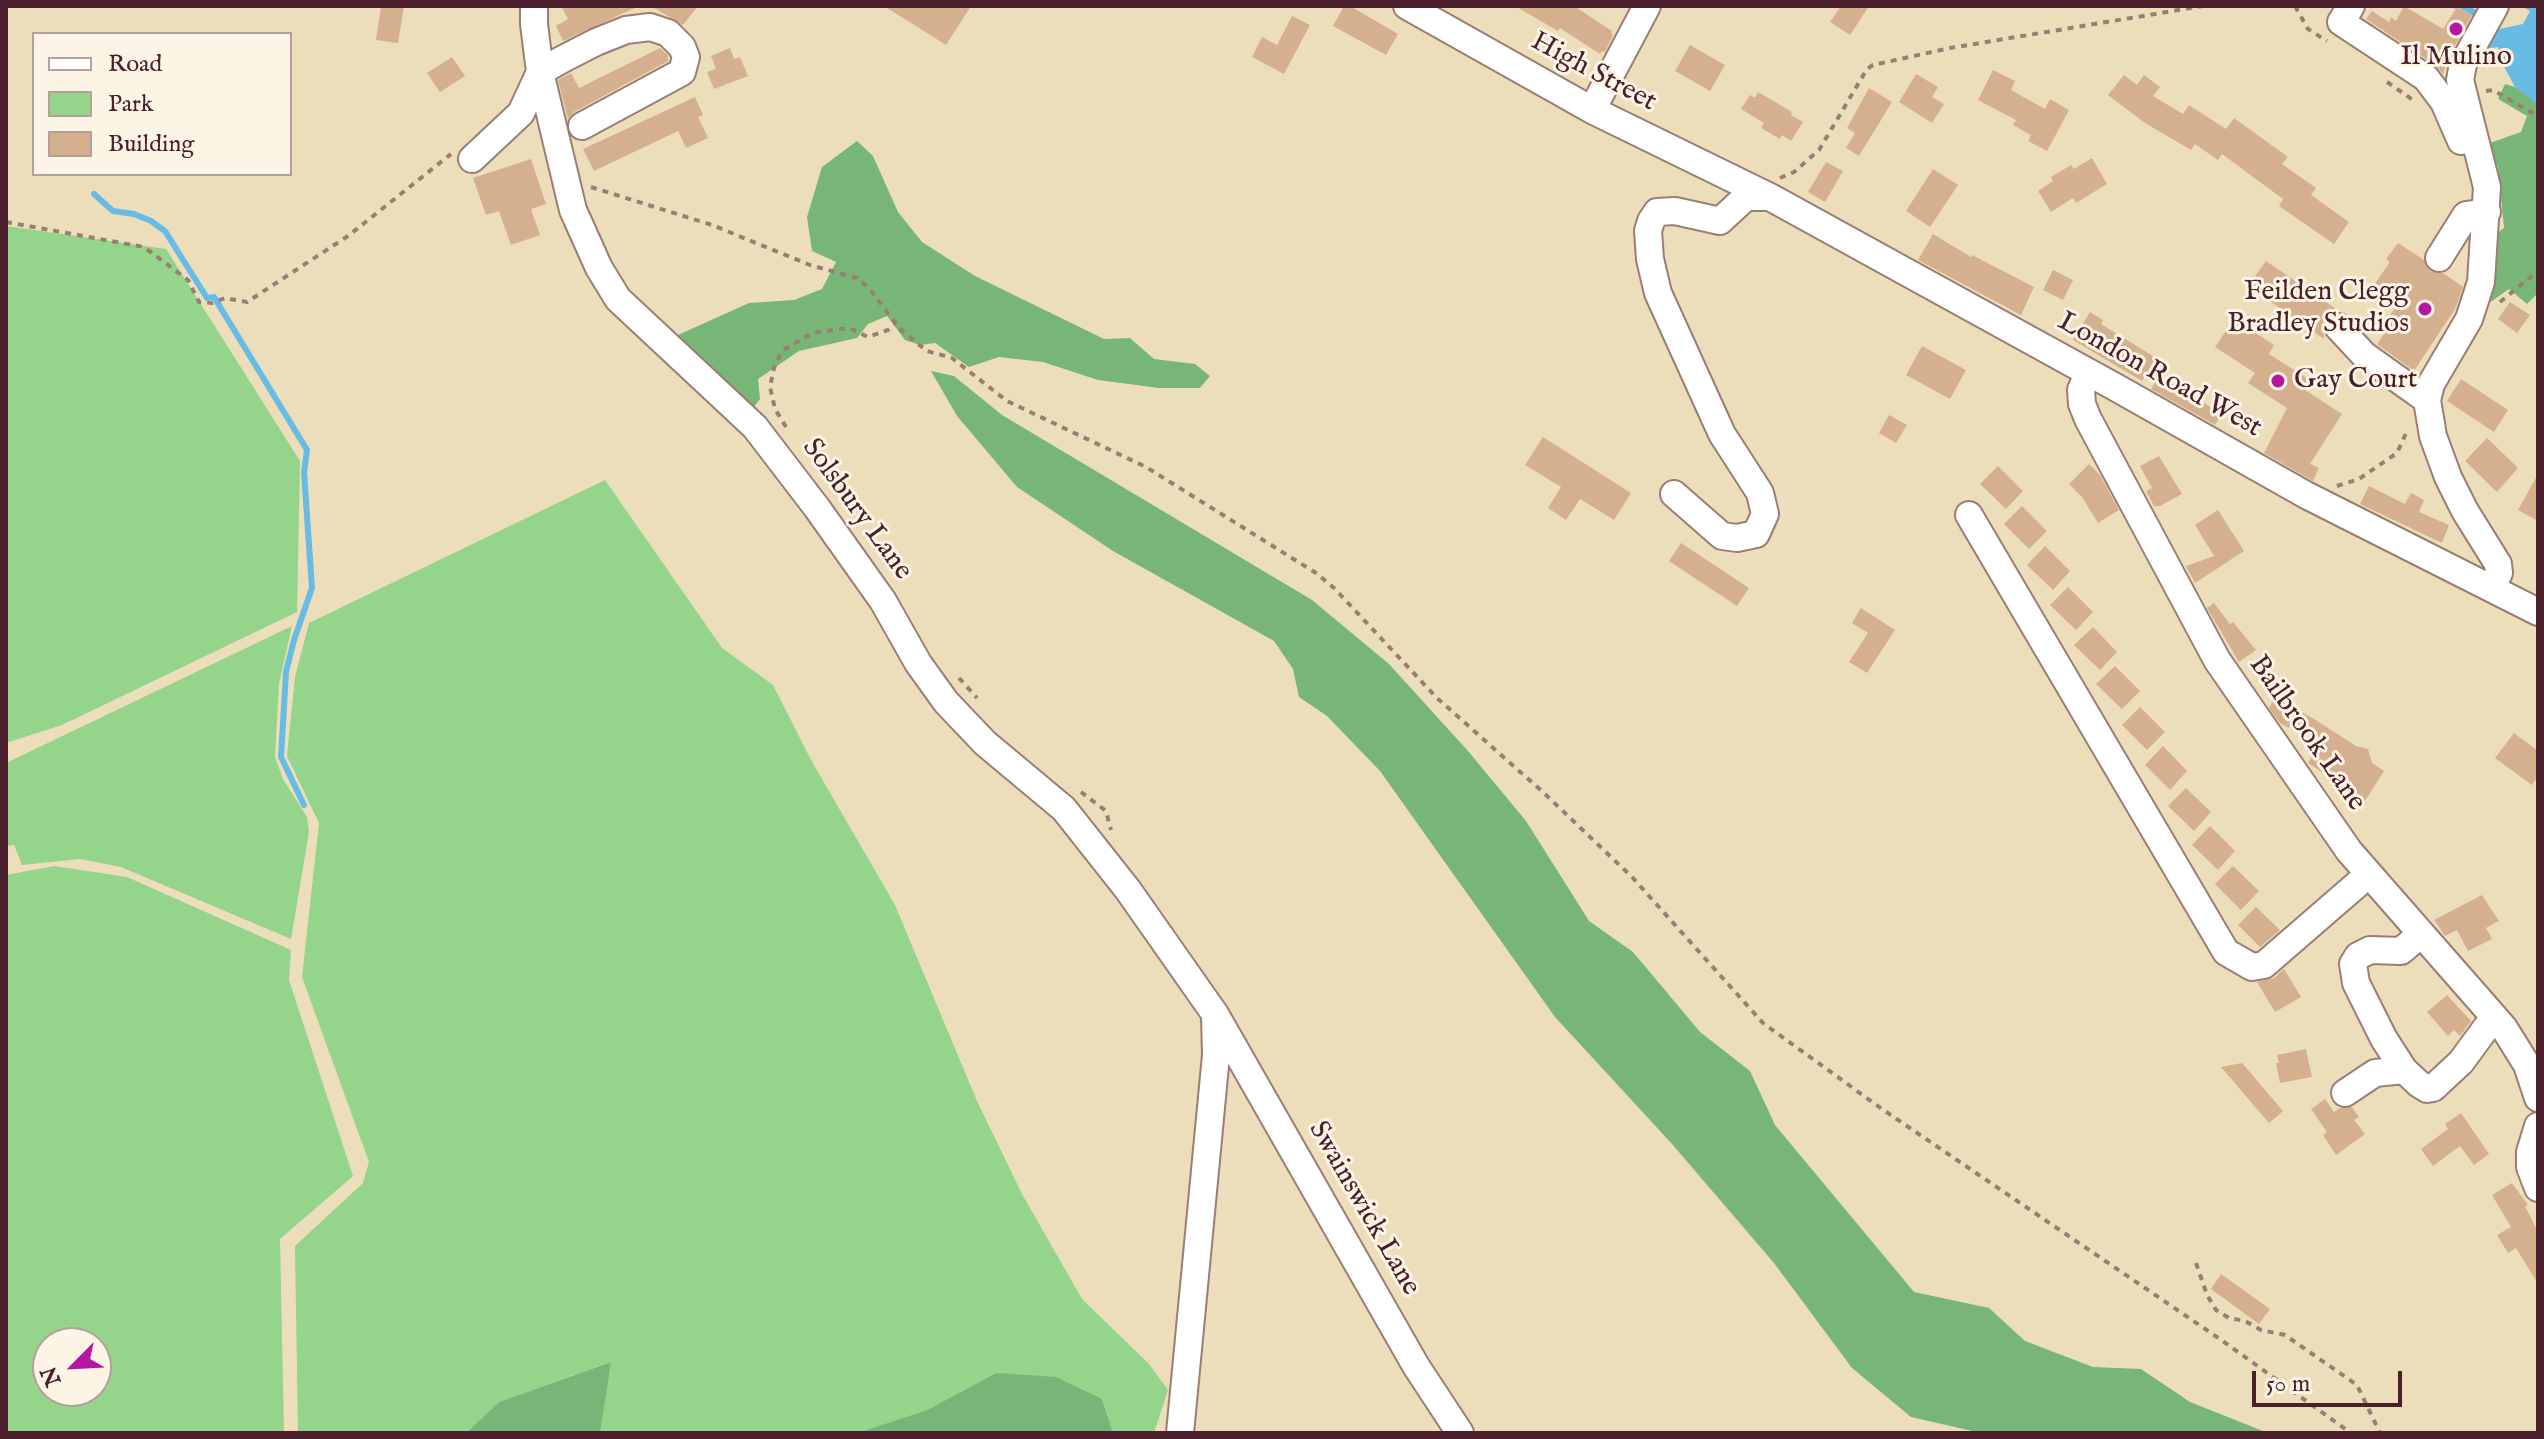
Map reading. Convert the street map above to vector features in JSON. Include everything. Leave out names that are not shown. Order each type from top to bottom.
[{"type":"street","name":"Solsbury Lane","points":[[534,6],[540,72],[573,210],[599,268],[618,299],[755,427],[874,590],[918,663],[946,702],[985,743],[1064,809],[1128,890],[1215,1014]]},
{"type":"street","name":"High Street","points":[[1407,6],[1592,110],[1762,193]]},
{"type":"street","points":[[1592,110],[1647,6]]},
{"type":"street","points":[[2351,6],[2341,22],[2426,78],[2436,90],[2453,120],[2487,200]]},
{"type":"street","points":[[2491,588],[2499,573],[2498,564],[2448,477],[2433,436],[2427,400],[2431,384],[2469,319],[2481,282],[2487,200],[2460,80],[2470,49],[2495,6]]},
{"type":"street","points":[[463,154],[521,113],[540,72],[596,42],[626,30],[650,27],[668,33],[682,47],[686,57],[682,72],[582,126]]},
{"type":"street","points":[[1674,494],[1722,536],[1737,538],[1756,534],[1765,514],[1760,493],[1722,434],[1658,293],[1650,259],[1648,231],[1657,212],[1675,211],[1720,221],[1746,197],[1762,193]]},
{"type":"street","name":"London Road West","points":[[1762,193],[2306,495],[2538,612]]},
{"type":"street","points":[[2439,258],[2466,215],[2487,200]]},
{"type":"street","points":[[2338,327],[2364,355],[2427,400]]},
{"type":"street","name":"Bailbrook Lane","points":[[2088,373],[2081,390],[2088,419],[2217,660],[2349,851],[2494,1017],[2527,1065],[2538,1098]]},
{"type":"street","points":[[1969,515],[2226,952],[2252,967],[2264,965],[2369,874]]},
{"type":"street","points":[[2421,934],[2404,950],[2391,953],[2370,950],[2358,956],[2353,964],[2356,983],[2384,1039],[2404,1070],[2427,1089],[2440,1084],[2461,1062],[2494,1017]]},
{"type":"street","points":[[1180,1433],[1216,1055],[1215,1014]]},
{"type":"street","name":"Swainswick Lane","points":[[1215,1014],[1416,1366],[1460,1433]]},
{"type":"street","points":[[2345,1093],[2375,1073],[2404,1070]]},
{"type":"street","points":[[2538,1126],[2530,1152],[2530,1167],[2538,1188]]},
{"type":"path","points":[[1786,175],[1807,163],[1819,150],[1867,69],[1873,65],[1950,48],[2203,6]]},
{"type":"path","points":[[2476,93],[2493,90],[2538,116]]},
{"type":"path","points":[[6,222],[144,247],[188,280],[199,302],[212,303],[225,298],[247,302],[348,236],[463,154]]},
{"type":"path","points":[[583,184],[606,194],[712,225],[810,265],[857,278],[869,288],[895,324],[927,351],[952,358],[1007,401],[1146,467],[1316,573],[1334,588],[1437,698],[1632,877],[1763,1023],[1882,1109],[2217,1337],[2351,1433]]},
{"type":"path","points":[[2469,319],[2484,317],[2538,271]]},
{"type":"path","points":[[790,434],[775,409],[770,387],[782,351],[812,333],[849,328],[868,337],[895,324]]},
{"type":"path","points":[[2306,495],[2319,485],[2336,486],[2359,479],[2397,453],[2410,427]]},
{"type":"path","points":[[955,673],[982,705]]},
{"type":"path","points":[[1069,783],[1106,811]]},
{"type":"path","points":[[2196,1263],[2207,1295],[2216,1310],[2261,1330],[2285,1335],[2357,1385],[2380,1433]]},
{"type":"green space","points":[[2505,84],[2538,94],[2538,293],[2527,304],[2509,289],[2489,303],[2482,300],[2487,240],[2504,228],[2498,167],[2487,144],[2521,132],[2527,116],[2498,99]]},
{"type":"green space","points":[[857,141],[873,156],[898,212],[922,242],[975,276],[1104,339],[1130,338],[1154,359],[1195,364],[1210,376],[1200,388],[1159,388],[1098,380],[1043,362],[999,357],[969,367],[935,343],[920,345],[905,340],[887,316],[868,324],[857,338],[799,351],[758,379],[760,399],[753,408],[678,335],[749,303],[794,300],[822,289],[836,262],[812,251],[807,217],[822,167]]},
{"type":"green space","points":[[6,226],[166,249],[300,461],[297,612],[62,725],[6,743]]},
{"type":"green space","points":[[931,371],[954,376],[1002,415],[1312,600],[1389,664],[1526,821],[1589,921],[1633,952],[1700,1032],[1750,1071],[1775,1125],[1914,1292],[1989,1308],[2025,1341],[2093,1367],[2141,1369],[2190,1402],[2268,1433],[1981,1433],[1911,1417],[1852,1368],[1774,1263],[1672,1144],[1555,1017],[1380,771],[1327,716],[1299,697],[1293,669],[1274,641],[1113,551],[1017,487],[957,416]]},
{"type":"green space","points":[[605,480],[722,648],[773,685],[811,760],[895,905],[977,1101],[1022,1194],[1082,1299],[1149,1364],[1168,1390],[1154,1433],[1113,1433],[1102,1399],[996,1373],[927,1410],[857,1433],[600,1433],[610,1362],[499,1402],[466,1433],[298,1433],[295,1246],[363,1183],[369,1162],[302,977],[319,823],[287,756],[295,677],[309,623]]},
{"type":"green space","points":[[292,626],[279,684],[275,757],[283,779],[307,817],[309,832],[291,939],[121,867],[80,859],[22,865],[14,845],[6,846],[6,763]]},
{"type":"green space","points":[[54,866],[127,877],[291,950],[289,980],[353,1176],[280,1239],[284,1433],[6,1433],[6,875]]},
{"type":"green space","points":[[611,1362],[600,1433],[466,1433],[499,1402]]},
{"type":"green space","points":[[996,1373],[1056,1377],[1102,1399],[1113,1433],[857,1433],[927,1410]]},
{"type":"water","points":[[2449,6],[2470,6],[2482,14],[2494,30],[2523,24],[2530,11],[2521,6],[2538,6],[2538,105],[2515,87],[2501,61],[2498,47],[2481,49],[2478,19],[2458,7]]},
{"type":"building","points":[[381,6],[404,6],[398,43],[376,40]]},
{"type":"building","points":[[561,6],[639,6],[563,41],[556,26],[568,19]]},
{"type":"building","points":[[651,6],[698,6],[683,25]]},
{"type":"building","points":[[884,6],[971,6],[946,45]]},
{"type":"building","points":[[1344,6],[1350,6],[1398,34],[1386,55],[1333,26]]},
{"type":"building","points":[[1515,6],[1574,6],[1612,31],[1613,35],[1605,52],[1600,54],[1560,28],[1558,31]]},
{"type":"building","points":[[1841,6],[1869,6],[1850,35],[1830,22]]},
{"type":"building","points":[[2404,6],[2443,29],[2457,7],[2472,15],[2449,56],[2443,74],[2435,65],[2366,19],[2372,11],[2389,22],[2391,17],[2396,21]]},
{"type":"building","points":[[1292,16],[1310,25],[1284,74],[1252,57],[1262,37],[1277,45]]},
{"type":"building","points":[[1690,45],[1725,65],[1710,91],[1675,71]]},
{"type":"building","points":[[660,48],[668,55],[668,61],[574,112],[568,119],[558,80],[571,73],[579,88]]},
{"type":"building","points":[[730,48],[734,59],[740,57],[748,76],[714,89],[707,72],[716,69],[711,56]]},
{"type":"building","points":[[452,57],[465,76],[440,92],[427,73]]},
{"type":"building","points":[[1993,70],[2015,81],[2011,90],[2045,109],[2050,99],[2069,110],[2047,151],[2028,141],[2031,135],[2013,125],[2016,120],[1978,100]]},
{"type":"building","points":[[1916,74],[1938,87],[1932,97],[1944,104],[1932,123],[1899,102]]},
{"type":"building","points":[[2124,75],[2137,85],[2144,75],[2160,87],[2153,96],[2183,114],[2189,105],[2226,129],[2234,118],[2288,157],[2282,164],[2316,188],[2311,195],[2349,222],[2334,244],[2279,206],[2283,199],[2222,154],[2218,160],[2195,144],[2191,150],[2145,123],[2108,95]]},
{"type":"building","points":[[1869,88],[1892,102],[1859,156],[1846,148],[1855,133],[1847,128]]},
{"type":"building","points":[[1758,92],[1803,122],[1791,141],[1782,135],[1780,139],[1761,128],[1764,123],[1741,109],[1750,95],[1755,98]]},
{"type":"building","points":[[695,97],[703,115],[698,117],[708,138],[686,148],[678,131],[594,171],[583,149]]},
{"type":"building","points":[[2092,158],[2107,184],[2076,203],[2073,198],[2051,212],[2038,191],[2053,181],[2051,177],[2071,165],[2074,169]]},
{"type":"building","points":[[531,159],[546,204],[531,209],[540,235],[511,245],[499,211],[486,215],[473,178]]},
{"type":"building","points":[[1826,162],[1843,171],[1825,202],[1808,192]]},
{"type":"building","points":[[1933,169],[1958,185],[1930,227],[1906,211]]},
{"type":"building","points":[[1933,234],[1971,257],[2034,287],[2021,315],[1918,260]]},
{"type":"building","name":"Feilden Clegg Bradley Studios","points":[[2398,243],[2424,260],[2430,271],[2443,273],[2463,287],[2455,309],[2414,371],[2377,344],[2386,331],[2381,328],[2397,305],[2372,288],[2390,262],[2386,259]]},
{"type":"building","points":[[2266,261],[2339,311],[2328,315],[2323,322],[2324,339],[2248,286]]},
{"type":"building","points":[[2053,270],[2073,280],[2063,300],[2043,290]]},
{"type":"building","points":[[2510,302],[2530,315],[2517,333],[2498,319]]},
{"type":"building","points":[[2090,312],[2103,320],[2101,324],[2156,358],[2142,381],[2073,340]]},
{"type":"building","name":"Gay Court","points":[[2234,319],[2274,345],[2269,354],[2308,379],[2302,388],[2342,414],[2310,464],[2319,468],[2313,481],[2264,453],[2287,408],[2248,383],[2255,373],[2215,347]]},
{"type":"building","points":[[1922,346],[1966,370],[1950,399],[1906,375]]},
{"type":"building","points":[[2159,376],[2222,414],[2215,425],[2151,389]]},
{"type":"building","points":[[2461,379],[2508,410],[2494,432],[2447,401]]},
{"type":"building","points":[[1889,415],[1907,425],[1896,443],[1879,433]]},
{"type":"building","points":[[1543,437],[1631,493],[1614,520],[1580,499],[1566,520],[1548,508],[1561,487],[1525,465]]},
{"type":"building","points":[[2487,438],[2518,468],[2497,492],[2465,461]]},
{"type":"building","points":[[2159,456],[2182,494],[2154,506],[2146,491],[2152,488],[2140,466]]},
{"type":"building","points":[[2089,464],[2100,475],[2119,510],[2098,523],[2082,497],[2069,484]]},
{"type":"building","points":[[1998,466],[2023,491],[2006,509],[1980,484]]},
{"type":"building","points":[[2538,474],[2538,521],[2518,510]]},
{"type":"building","points":[[2369,486],[2405,504],[2411,493],[2424,500],[2419,512],[2449,525],[2442,543],[2360,504]]},
{"type":"building","points":[[2022,506],[2047,531],[2029,549],[2004,524]]},
{"type":"building","points":[[2218,510],[2244,551],[2195,583],[2186,566],[2214,556],[2195,525]]},
{"type":"building","points":[[1681,543],[1749,588],[1737,606],[1669,561]]},
{"type":"building","points":[[2045,546],[2070,571],[2053,590],[2027,565]]},
{"type":"building","points":[[2068,587],[2093,612],[2076,630],[2050,605]]},
{"type":"building","points":[[2214,603],[2256,650],[2239,662],[2207,608]]},
{"type":"building","points":[[1861,608],[1895,630],[1867,673],[1849,662],[1868,633],[1852,623]]},
{"type":"building","points":[[2093,627],[2117,652],[2100,670],[2074,645]]},
{"type":"building","points":[[2115,666],[2140,691],[2122,709],[2096,684]]},
{"type":"building","points":[[2275,698],[2356,746],[2368,749],[2372,763],[2384,771],[2365,801],[2308,763],[2321,743],[2292,723],[2289,728],[2280,723],[2269,708]]},
{"type":"building","points":[[2140,707],[2165,732],[2147,750],[2122,725]]},
{"type":"building","points":[[2514,733],[2538,751],[2538,776],[2532,785],[2495,758]]},
{"type":"building","points":[[2163,746],[2187,771],[2170,790],[2145,765]]},
{"type":"building","points":[[2186,788],[2211,812],[2194,831],[2168,806]]},
{"type":"building","points":[[2210,826],[2235,851],[2218,870],[2192,845]]},
{"type":"building","points":[[2233,866],[2259,891],[2241,910],[2215,884]]},
{"type":"building","points":[[2482,895],[2499,921],[2486,928],[2492,939],[2468,951],[2457,930],[2445,936],[2434,920]]},
{"type":"building","points":[[2256,907],[2280,930],[2260,947],[2238,925]]},
{"type":"building","points":[[2284,969],[2301,997],[2275,1012],[2257,982],[2274,978]]},
{"type":"building","points":[[2447,995],[2471,1021],[2460,1036],[2454,1030],[2448,1036],[2427,1012]]},
{"type":"building","points":[[2306,1049],[2312,1077],[2280,1083],[2277,1055]]},
{"type":"building","points":[[2242,1063],[2283,1111],[2269,1123],[2221,1067]]},
{"type":"building","points":[[2325,1099],[2334,1112],[2352,1107],[2359,1117],[2354,1120],[2365,1134],[2336,1155],[2323,1135],[2327,1132],[2311,1109]]},
{"type":"building","points":[[2461,1113],[2489,1154],[2474,1165],[2460,1146],[2433,1166],[2421,1149],[2448,1129],[2445,1124]]},
{"type":"building","points":[[2512,1183],[2528,1205],[2525,1206],[2538,1232],[2538,1284],[2516,1248],[2508,1253],[2497,1235],[2511,1227],[2492,1195]]},
{"type":"building","points":[[2221,1274],[2270,1309],[2259,1324],[2211,1289]]},
{"type":"waterway","points":[[94,194],[113,211],[134,214],[165,231],[207,298],[214,297],[307,450],[304,472],[312,588],[286,672],[281,757],[304,805]]},
{"type":"place","name":"Il Mulino","points":[[2456,29]]},
{"type":"place","name":"Feilden Clegg Bradley Studios","points":[[2425,309]]},
{"type":"place","name":"Gay Court","points":[[2278,381]]}]
